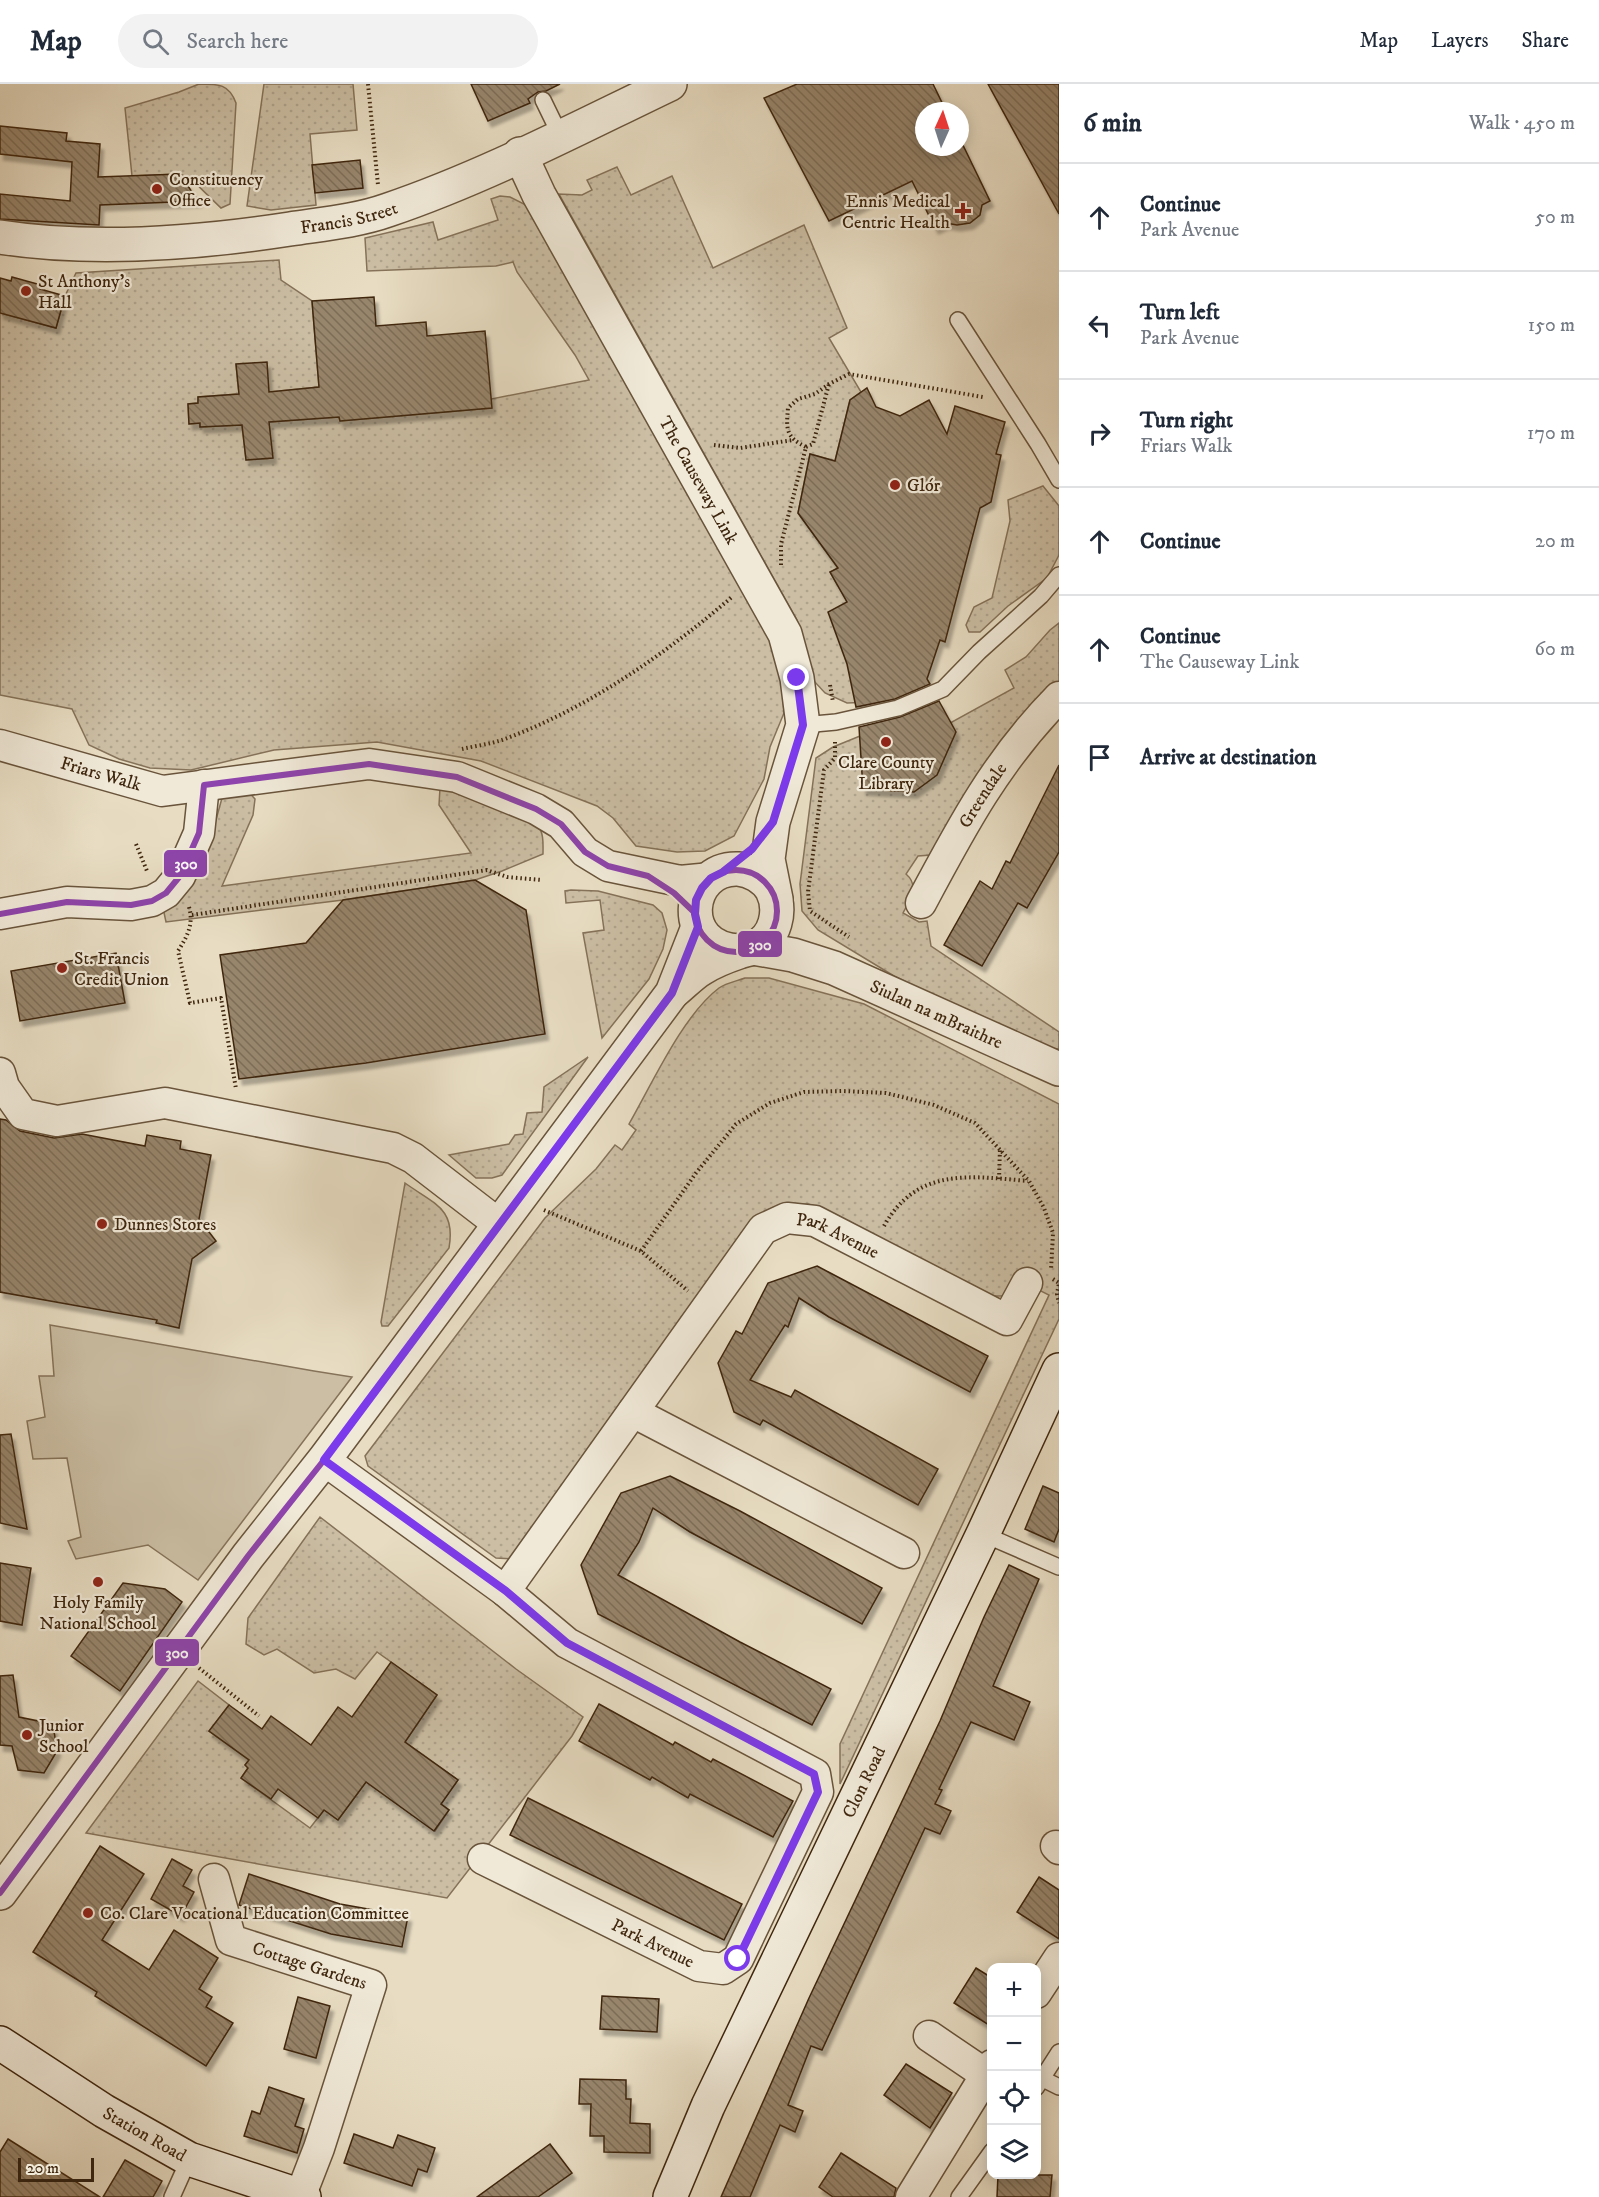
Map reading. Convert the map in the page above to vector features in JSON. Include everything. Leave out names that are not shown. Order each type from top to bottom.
[{"type":"street","name":"Francis Street","points":[[0,237],[93,245],[235,238],[341,222],[386,211],[452,186],[666,85]]},
{"type":"street","name":"The Causeway Link","points":[[520,154],[534,185],[773,571],[785,634],[797,678],[803,725],[773,822],[768,859],[776,909]]},
{"type":"street","name":"Greendale","points":[[921,903],[970,810],[1003,761],[1059,698]]},
{"type":"street","name":"Friars Walk","points":[[0,745],[162,790],[369,764],[457,777],[536,809],[553,819],[561,824],[585,852],[608,866],[680,881],[717,875]]},
{"type":"street","points":[[0,914],[67,902],[131,904],[152,901],[166,893],[180,876],[199,833],[204,785]]},
{"type":"street","name":"The Causeway Link","points":[[717,875],[752,849],[773,822]]},
{"type":"street","points":[[0,1893],[248,1556],[324,1460],[393,1364],[500,1225],[672,993],[701,969],[746,950],[768,936],[776,909],[770,887],[761,877],[736,869],[717,875],[699,894],[696,920],[672,993]]},
{"type":"street","name":"Friars Walk","points":[[648,876],[674,893],[696,920]]},
{"type":"street","name":"Siulan na mBraithre","points":[[776,909],[802,944],[834,968]]},
{"type":"street","points":[[696,920],[705,938],[715,946],[727,951],[746,950]]},
{"type":"street","name":"Siulan na mBraithre","points":[[746,950],[793,955],[834,968],[1055,1067]]},
{"type":"street","points":[[0,1073],[4,1087],[23,1114],[57,1121],[165,1103],[393,1148],[412,1158],[500,1225]]},
{"type":"street","name":"Park Avenue","points":[[506,1591],[763,1229],[787,1218],[815,1221],[1006,1320],[1027,1282]]},
{"type":"street","name":"Clon Road","points":[[670,2197],[708,2106],[983,1534],[1059,1370]]},
{"type":"street","points":[[633,1412],[904,1553]]},
{"type":"street","name":"Park Avenue","points":[[324,1460],[506,1591],[567,1643],[814,1774],[818,1792],[738,1959],[723,1969],[699,1966],[483,1859]]},
{"type":"street","name":"Cottage Gardens","points":[[214,1879],[231,1940],[371,1985],[301,2197]]},
{"type":"street","points":[[1041,1985],[1059,1958]]},
{"type":"street","points":[[929,2036],[987,2068]]},
{"type":"street","name":"Station Road","points":[[0,2043],[108,2102],[189,2159],[301,2197]]},
{"type":"street","points":[[911,2197],[987,2071]]},
{"type":"lane","points":[[543,100],[560,135]]},
{"type":"lane","points":[[958,320],[1059,480]]},
{"type":"lane","points":[[803,725],[836,722],[898,708],[943,689],[979,652],[1041,596],[1059,575]]},
{"type":"lane","points":[[983,1534],[1059,1567]]},
{"type":"lane","points":[[1041,2081],[1059,2052]]},
{"type":"lane","points":[[1041,2083],[1059,2086]]},
{"type":"lane","points":[[959,2197],[987,2158]]},
{"type":"lane","points":[[172,2197],[189,2159]]},
{"type":"path","points":[[368,84],[378,186],[386,211]]},
{"type":"path","points":[[793,441],[786,427],[788,408],[798,399],[815,394],[849,374],[986,397],[1002,389]]},
{"type":"path","points":[[719,455],[714,445],[740,448],[793,441],[806,447],[813,444],[829,384]]},
{"type":"path","points":[[459,750],[501,740],[574,708],[642,666],[773,571],[806,447]]},
{"type":"path","points":[[773,571],[775,553]]},
{"type":"path","points":[[829,678],[836,722],[835,758],[824,770],[808,892],[810,911],[849,937]]},
{"type":"path","points":[[136,844],[152,883],[172,885],[187,899],[192,915],[189,933],[178,951],[190,1003],[221,998],[237,1085],[231,1116]]},
{"type":"path","points":[[192,915],[487,870],[507,877],[542,880]]},
{"type":"path","points":[[641,1251],[696,1173],[736,1124],[770,1103],[804,1092],[886,1093],[934,1105],[975,1123],[1029,1181],[1044,1208],[1053,1233],[1051,1278],[1059,1283],[1057,1294],[1059,1303]]},
{"type":"path","points":[[999,1179],[1000,1148]]},
{"type":"path","points":[[871,1250],[892,1212],[911,1193],[930,1183],[961,1176],[1029,1181]]},
{"type":"path","points":[[519,1198],[641,1251],[708,1307]]},
{"type":"path","points":[[177,1652],[259,1716]]},
{"type":"shaded area","points":[[199,84],[222,86],[230,92],[236,103],[230,204],[221,208],[191,179],[180,174],[132,176],[125,108]]},
{"type":"shaded area","points":[[264,84],[353,84],[357,130],[310,134],[316,205],[271,210],[247,206]]},
{"type":"shaded area","points":[[617,167],[631,195],[672,176],[713,268],[804,225],[847,328],[829,338],[861,392],[850,400],[835,461],[810,454],[798,513],[838,568],[830,572],[850,606],[871,702],[847,703],[825,693],[813,680],[797,620],[559,194],[582,195],[592,190],[587,180]]},
{"type":"shaded area","points":[[500,196],[510,197],[530,207],[767,629],[781,672],[784,713],[770,747],[764,779],[734,836],[705,851],[677,852],[636,846],[613,818],[597,806],[481,761],[377,742],[274,750],[191,770],[150,768],[119,759],[89,745],[72,709],[0,695],[0,313],[56,328],[65,296],[76,273],[279,260],[281,280],[312,301],[319,387],[269,392],[236,365],[239,394],[198,397],[198,403],[188,404],[189,424],[200,423],[200,427],[242,425],[246,460],[272,458],[269,422],[339,417],[340,421],[491,408],[491,399],[589,380],[575,355],[517,272],[513,262],[496,266],[367,271],[365,238],[433,222],[438,240],[498,220],[491,199]]},
{"type":"shaded area","points":[[1043,486],[1059,506],[1059,555],[1047,578],[1008,606],[980,632],[969,632],[966,625],[974,607],[992,598],[1010,521],[1008,500]]},
{"type":"shaded area","points":[[1059,623],[1059,683],[931,855],[918,856],[906,874],[913,888],[911,898],[903,913],[919,922],[927,921],[931,946],[1059,1032],[1059,1049],[1038,1047],[894,976],[818,930],[802,911],[800,884],[816,758],[833,747],[882,727],[923,738],[1014,688],[1005,670],[1026,657]]},
{"type":"shaded area","points":[[245,788],[255,799],[253,815],[222,886],[471,853],[439,805],[440,788],[492,803],[530,819],[541,832],[543,854],[475,880],[343,900],[166,922],[163,908],[211,838],[222,798]]},
{"type":"shaded area","points":[[565,891],[598,891],[653,905],[662,913],[667,930],[663,949],[649,979],[602,1038],[583,933],[604,930],[600,900],[566,903]]},
{"type":"shaded area","points":[[745,978],[769,978],[864,1004],[1059,1104],[1059,1319],[840,1784],[840,1744],[1049,1295],[1015,1278],[1004,1296],[990,1296],[822,1208],[808,1204],[788,1205],[513,1559],[496,1558],[368,1466],[365,1456],[545,1218],[596,1169],[615,1145],[622,1150],[636,1130],[629,1124],[669,1051],[693,1015],[719,988]]},
{"type":"shaded area","points":[[588,1057],[502,1175],[492,1178],[476,1178],[449,1155],[509,1144],[515,1135],[523,1134],[527,1113],[542,1112],[544,1087]]},
{"type":"shaded area","points":[[405,1183],[434,1202],[446,1215],[450,1235],[449,1248],[388,1326],[382,1326],[381,1322]]},
{"type":"shaded area","points":[[50,1325],[352,1377],[198,1580],[148,1545],[76,1559],[68,1541],[81,1537],[67,1458],[33,1459],[27,1421],[45,1417],[39,1376],[54,1376]]},
{"type":"shaded area","points":[[320,1517],[516,1669],[583,1717],[572,1736],[447,1898],[86,1833],[198,1681],[229,1705],[209,1731],[249,1760],[245,1765],[248,1768],[241,1778],[310,1828],[324,1810],[338,1820],[366,1782],[435,1831],[449,1810],[441,1804],[458,1780],[405,1742],[437,1695],[377,1652],[355,1679],[336,1669],[314,1673],[277,1649],[264,1655],[246,1644],[248,1618]]},
{"type":"building","points":[[471,84],[560,84],[538,92],[528,99],[530,103],[488,121]]},
{"type":"building","points":[[797,84],[933,84],[942,102],[915,102],[915,156],[968,156],[990,201],[982,205],[980,215],[970,223],[957,225],[946,223],[935,228],[912,181],[829,221],[764,98]]},
{"type":"building","points":[[988,84],[1059,84],[1059,214]]},
{"type":"building","points":[[0,126],[67,133],[66,141],[100,144],[98,177],[180,174],[198,201],[100,205],[99,225],[0,219],[0,194],[70,201],[72,162],[0,154]]},
{"type":"building","points":[[360,160],[363,188],[315,193],[312,165]]},
{"type":"building","points":[[12,277],[41,285],[40,289],[65,296],[56,328],[0,313],[0,278],[11,281]]},
{"type":"building","points":[[374,297],[376,326],[426,322],[427,336],[485,331],[492,408],[340,421],[339,417],[269,422],[273,458],[246,460],[242,425],[200,427],[200,423],[189,424],[188,404],[198,403],[198,397],[239,394],[236,364],[267,362],[269,392],[319,387],[312,301]]},
{"type":"building","points":[[867,388],[876,407],[900,416],[929,400],[947,434],[955,406],[1005,422],[996,454],[1001,455],[991,502],[980,508],[945,642],[940,640],[927,679],[930,684],[895,699],[856,707],[847,664],[828,612],[847,602],[830,572],[838,568],[798,513],[810,454],[835,461],[850,400]]},
{"type":"building","points":[[939,701],[956,732],[937,775],[914,792],[863,789],[859,727],[900,717]]},
{"type":"building","points":[[1059,765],[1059,852],[1027,908],[1018,903],[982,966],[944,945],[980,881],[992,889],[1006,861],[1010,863]]},
{"type":"building","points":[[475,880],[526,910],[545,1034],[366,1063],[239,1079],[220,955],[306,943],[343,900]]},
{"type":"building","points":[[116,953],[125,1003],[20,1021],[11,971]]},
{"type":"building","name":"Dunnes Stores","points":[[0,1119],[6,1120],[20,1131],[54,1138],[82,1134],[145,1146],[147,1135],[181,1141],[180,1149],[211,1155],[199,1219],[216,1241],[192,1259],[179,1328],[156,1323],[157,1320],[0,1292]]},
{"type":"building","points":[[817,1266],[988,1356],[970,1392],[829,1317],[799,1298],[788,1327],[785,1325],[750,1380],[791,1397],[795,1390],[938,1469],[918,1505],[763,1420],[760,1425],[734,1412],[718,1363],[736,1331],[742,1334],[768,1283]]},
{"type":"building","points":[[11,1434],[27,1529],[0,1523],[0,1435]]},
{"type":"building","points":[[670,1476],[882,1588],[862,1624],[690,1532],[653,1508],[639,1542],[618,1575],[831,1689],[812,1725],[598,1614],[581,1565],[621,1493]]},
{"type":"building","points":[[1043,1486],[1059,1493],[1059,1529],[1054,1542],[1025,1529]]},
{"type":"building","points":[[0,1563],[31,1568],[22,1625],[0,1621]]},
{"type":"building","points":[[1009,1565],[1039,1579],[993,1686],[1030,1702],[1014,1740],[971,1722],[939,1789],[942,1790],[935,1804],[951,1811],[940,1834],[925,1828],[822,2050],[811,2046],[788,2105],[803,2111],[795,2132],[780,2125],[750,2197],[721,2197],[809,1998],[940,1721],[984,1617]]},
{"type":"building","points":[[123,1583],[165,1589],[182,1602],[120,1691],[71,1656]]},
{"type":"building","points":[[391,1662],[437,1695],[405,1742],[458,1780],[441,1804],[449,1810],[434,1831],[366,1782],[338,1820],[324,1810],[318,1818],[278,1789],[271,1799],[241,1778],[248,1768],[245,1765],[249,1760],[209,1731],[229,1705],[262,1729],[271,1716],[311,1745],[338,1707],[352,1717]]},
{"type":"building","name":"Junior School","points":[[13,1675],[19,1717],[53,1724],[57,1751],[44,1773],[18,1770],[12,1746],[0,1745],[0,1676]]},
{"type":"building","points":[[599,1704],[673,1745],[675,1742],[711,1762],[713,1759],[793,1801],[773,1837],[690,1794],[688,1798],[652,1777],[650,1780],[579,1741]]},
{"type":"building","points":[[528,1798],[742,1904],[724,1940],[510,1835]]},
{"type":"building","points":[[100,1846],[144,1874],[102,1940],[149,1970],[174,1930],[218,1958],[199,1989],[212,1997],[206,2007],[233,2023],[206,2066],[95,1996],[97,1992],[33,1952]]},
{"type":"building","points":[[172,1859],[192,1870],[183,1886],[194,1892],[181,1916],[151,1899]]},
{"type":"building","points":[[249,1874],[340,1904],[408,1916],[402,1947],[331,1934],[239,1905]]},
{"type":"building","points":[[1039,1877],[1059,1890],[1059,1939],[1017,1912]]},
{"type":"building","points":[[976,1968],[987,1975],[987,2024],[954,2003]]},
{"type":"building","points":[[602,1996],[659,1999],[657,2032],[600,2029]]},
{"type":"building","points":[[298,1997],[330,2006],[316,2058],[284,2049]]},
{"type":"building","points":[[906,2064],[952,2093],[930,2128],[884,2095]]},
{"type":"building","points":[[580,2079],[626,2080],[626,2099],[631,2099],[630,2123],[650,2124],[650,2153],[604,2152],[604,2136],[590,2136],[591,2104],[579,2104]]},
{"type":"building","points":[[269,2087],[304,2099],[295,2126],[304,2129],[297,2153],[244,2136],[252,2111],[260,2114]]},
{"type":"building","points":[[354,2134],[393,2148],[398,2135],[435,2148],[427,2172],[418,2169],[412,2186],[344,2163]]},
{"type":"building","points":[[8,2139],[100,2197],[0,2197],[0,2152]]},
{"type":"building","points":[[550,2144],[572,2173],[538,2197],[477,2197]]},
{"type":"building","points":[[841,2153],[896,2188],[894,2197],[833,2197],[819,2187]]},
{"type":"building","points":[[125,2160],[162,2181],[153,2197],[103,2197]]},
{"type":"building","points":[[1041,2175],[1052,2175],[1050,2197],[997,2197],[998,2179],[1041,2179]]},
{"type":"transit line","name":"300","points":[[0,914],[67,902],[131,905],[152,901],[166,893],[180,876],[199,833],[204,785],[369,764],[457,777],[536,809],[561,824],[585,852],[608,866],[648,876],[674,893],[695,913]]},
{"type":"transit line","name":"300","points":[[736,870],[752,873],[765,882],[774,895],[777,911],[774,927],[765,940],[752,949],[736,952],[720,949],[707,940],[698,927],[695,911],[698,895],[707,882],[720,873],[736,870]]},
{"type":"transit line","name":"300","points":[[0,1893],[248,1556],[324,1460],[672,993],[698,927]]},
{"type":"place","name":"Constituency Office","points":[[157,189]]},
{"type":"place","name":"Ennis Medical Centric Health","points":[[963,211]]},
{"type":"place","name":"St Anthony's Hall","points":[[26,291]]},
{"type":"place","name":"Glór","points":[[895,485]]},
{"type":"place","name":"Clare County Library","points":[[886,742]]},
{"type":"place","name":"St. Francis Credit Union","points":[[62,968]]},
{"type":"place","name":"Dunnes Stores","points":[[102,1224]]},
{"type":"place","name":"Holy Family National School","points":[[98,1582]]},
{"type":"place","name":"Junior School","points":[[27,1735]]},
{"type":"place","name":"Co. Clare Vocational Education Committee","points":[[88,1913]]},
{"type":"route","points":[[738,1959],[818,1792],[814,1774],[567,1643],[506,1591],[324,1460],[393,1364],[574,1127],[672,993],[698,927],[695,914],[696,900],[702,888],[711,878],[723,872],[752,849],[773,822],[803,725],[797,678]]}]
